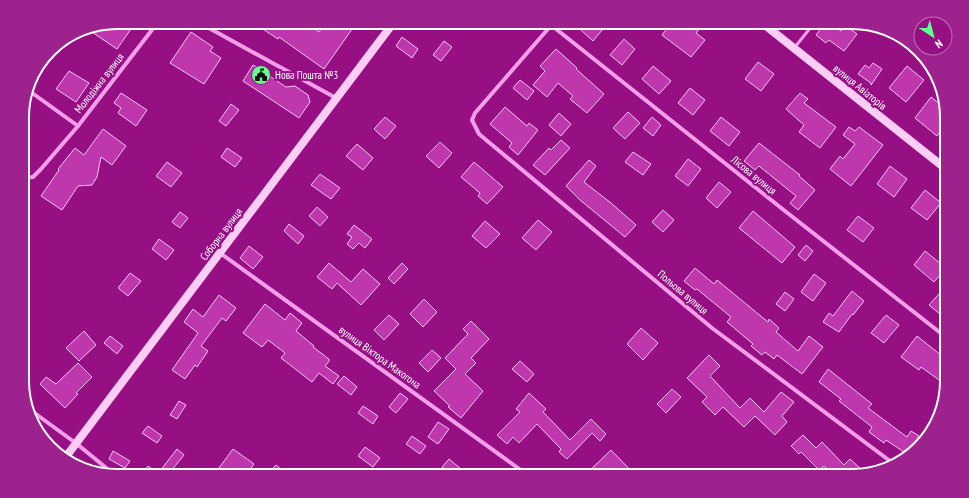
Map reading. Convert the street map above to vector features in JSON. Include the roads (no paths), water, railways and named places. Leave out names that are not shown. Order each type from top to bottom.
[{"type":"main road","name":"Соборна вулиця","points":[[68,454],[389,29]]},
{"type":"main road","name":"вулиця Авіаторів","points":[[770,29],[940,164]]},
{"type":"street","name":"Молодіжна вулиця","points":[[32,93],[78,126],[153,29]]},
{"type":"street","points":[[211,29],[337,98]]},
{"type":"street","name":"Польова вулиця","points":[[547,29],[475,113],[472,120],[479,134],[712,328],[889,461]]},
{"type":"street","name":"Лісова вулиця","points":[[559,29],[779,206],[940,332]]},
{"type":"street","points":[[29,177],[33,177],[41,169],[78,126]]},
{"type":"street","name":"вулиця Віктора Макогона","points":[[220,253],[519,469]]},
{"type":"street","points":[[36,414],[77,444],[106,468]]},
{"type":"lane","points":[[794,48],[809,29]]},
{"type":"place","name":"Нова Пошта №3","points":[[261,75]]}]
